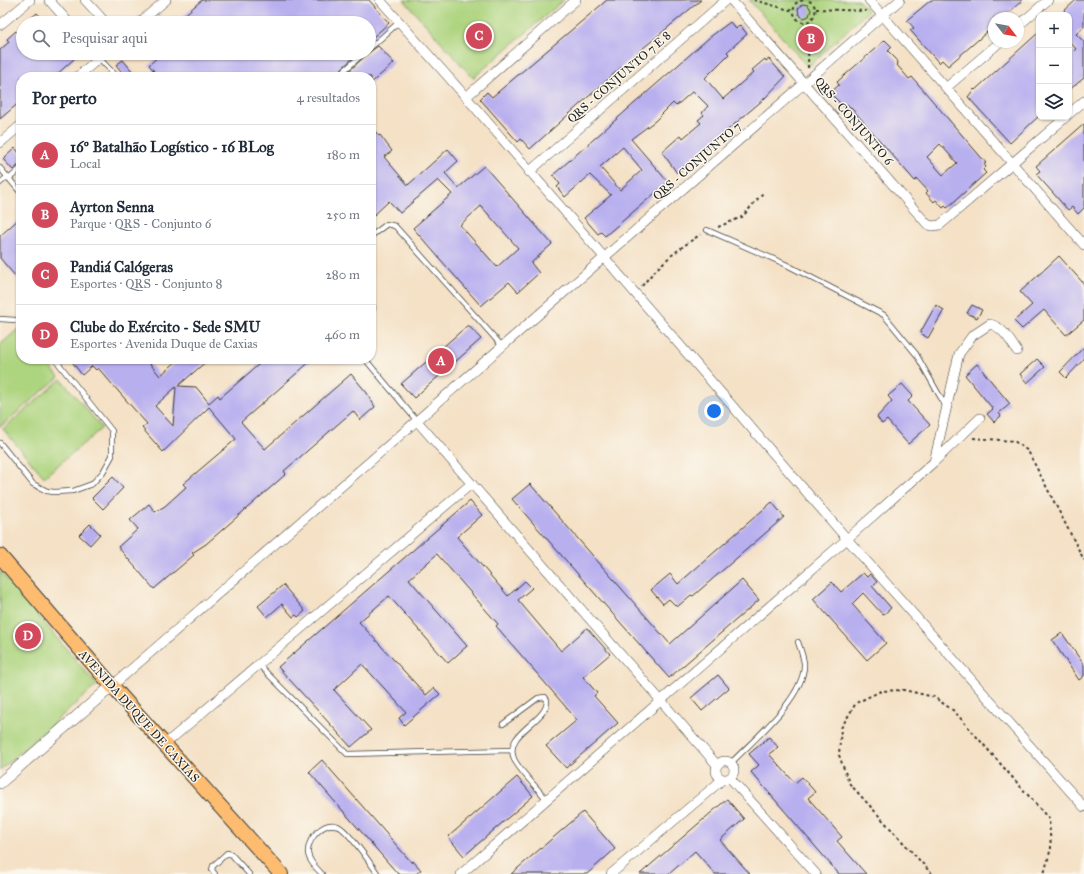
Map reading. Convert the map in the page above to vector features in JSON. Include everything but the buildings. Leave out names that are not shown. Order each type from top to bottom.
[{"type":"main road","name":"AVENIDA DUQUE DE CAXIAS","points":[[0,556],[112,686],[280,874]]},
{"type":"street","points":[[0,26],[30,0]]},
{"type":"street","points":[[49,0],[63,16]]},
{"type":"street","points":[[85,0],[100,16]]},
{"type":"street","points":[[147,16],[166,0]]},
{"type":"street","points":[[380,0],[398,23],[466,97],[529,172],[605,257],[847,539],[1084,807]]},
{"type":"street","points":[[466,97],[576,0]]},
{"type":"street","name":"QRS - CONJUNTO 7 E 8","points":[[529,172],[726,0]]},
{"type":"street","points":[[731,0],[804,84]]},
{"type":"street","points":[[869,0],[1013,163],[1080,234],[1084,244]]},
{"type":"street","name":"QRS - CONJUNTO 6","points":[[900,0],[804,84],[927,224],[932,226],[940,225],[1013,163]]},
{"type":"street","points":[[1024,21],[1048,0]]},
{"type":"street","points":[[947,88],[993,48]]},
{"type":"street","points":[[82,72],[94,60]]},
{"type":"street","name":"QRS - CONJUNTO 7","points":[[112,686],[804,84]]},
{"type":"street","points":[[1072,111],[1084,101]]},
{"type":"street","points":[[1013,163],[1063,120]]},
{"type":"street","points":[[0,143],[16,129]]},
{"type":"street","points":[[934,462],[958,354],[972,336],[990,324],[997,326],[1017,351]]},
{"type":"street","points":[[461,874],[847,539],[934,462],[980,418]]},
{"type":"street","points":[[416,421],[717,765],[717,775],[726,778],[816,874]]},
{"type":"street","points":[[164,745],[471,484]]},
{"type":"street","points":[[0,783],[112,686]]},
{"type":"street","points":[[611,874],[734,771],[731,763],[724,761],[717,765]]},
{"type":"lane","points":[[376,43],[398,23]]},
{"type":"lane","points":[[103,60],[113,72]]},
{"type":"lane","points":[[343,72],[356,60]]},
{"type":"lane","points":[[0,168],[16,187]]},
{"type":"lane","points":[[0,183],[16,172]]},
{"type":"lane","points":[[376,232],[387,224],[394,226],[502,346]]},
{"type":"lane","points":[[707,230],[785,264],[884,315],[916,354],[946,407]]},
{"type":"lane","points":[[0,319],[16,320]]},
{"type":"lane","points":[[0,444],[33,484],[47,491],[73,491],[92,484],[104,472],[112,456],[112,431],[59,364]]},
{"type":"lane","points":[[369,364],[416,421]]},
{"type":"lane","points":[[731,763],[785,707],[797,689],[804,663],[798,642]]},
{"type":"lane","points":[[258,664],[346,754],[512,750]]},
{"type":"lane","points":[[503,724],[538,698],[545,697],[547,700],[545,710],[518,736],[512,750],[515,759],[547,800]]},
{"type":"lane","points":[[322,874],[310,859],[308,850],[314,836],[321,829],[338,826],[346,833],[378,874]]},
{"type":"lane","points":[[215,874],[212,870],[213,866],[227,853],[231,854],[249,874]]},
{"type":"path","points":[[754,0],[792,11]]},
{"type":"path","points":[[803,0],[796,3],[792,11],[795,18],[802,22],[809,22]]},
{"type":"path","points":[[804,84],[808,67],[809,22],[814,16],[816,9],[812,2],[807,0]]},
{"type":"path","points":[[816,9],[868,11],[882,15]]},
{"type":"path","points":[[636,294],[655,270],[675,251],[707,230],[742,216],[763,194]]},
{"type":"path","points":[[960,437],[1014,442],[1028,451],[1084,560]]},
{"type":"path","points":[[932,874],[849,783],[839,755],[841,728],[856,703],[882,691],[904,690],[934,697],[954,711],[1049,819],[1051,848],[1044,874]]},
{"type":"green space","points":[[404,0],[564,0],[473,78]]},
{"type":"green space","points":[[749,0],[858,0],[868,11],[808,67]]},
{"type":"green space","points":[[16,331],[16,364],[47,364],[59,377],[0,427],[0,345]]},
{"type":"green space","points":[[61,379],[102,428],[44,477],[3,429]]},
{"type":"green space","points":[[0,571],[97,685],[0,770]]},
{"type":"place","name":"Pandiá Calógeras","points":[[479,36]]},
{"type":"place","name":"Ayrton Senna","points":[[811,39]]},
{"type":"place","name":"16º Batalhão Logístico - 16 BLog","points":[[441,361]]},
{"type":"place","name":"Clube do Exército - Sede SMU","points":[[28,636]]}]
